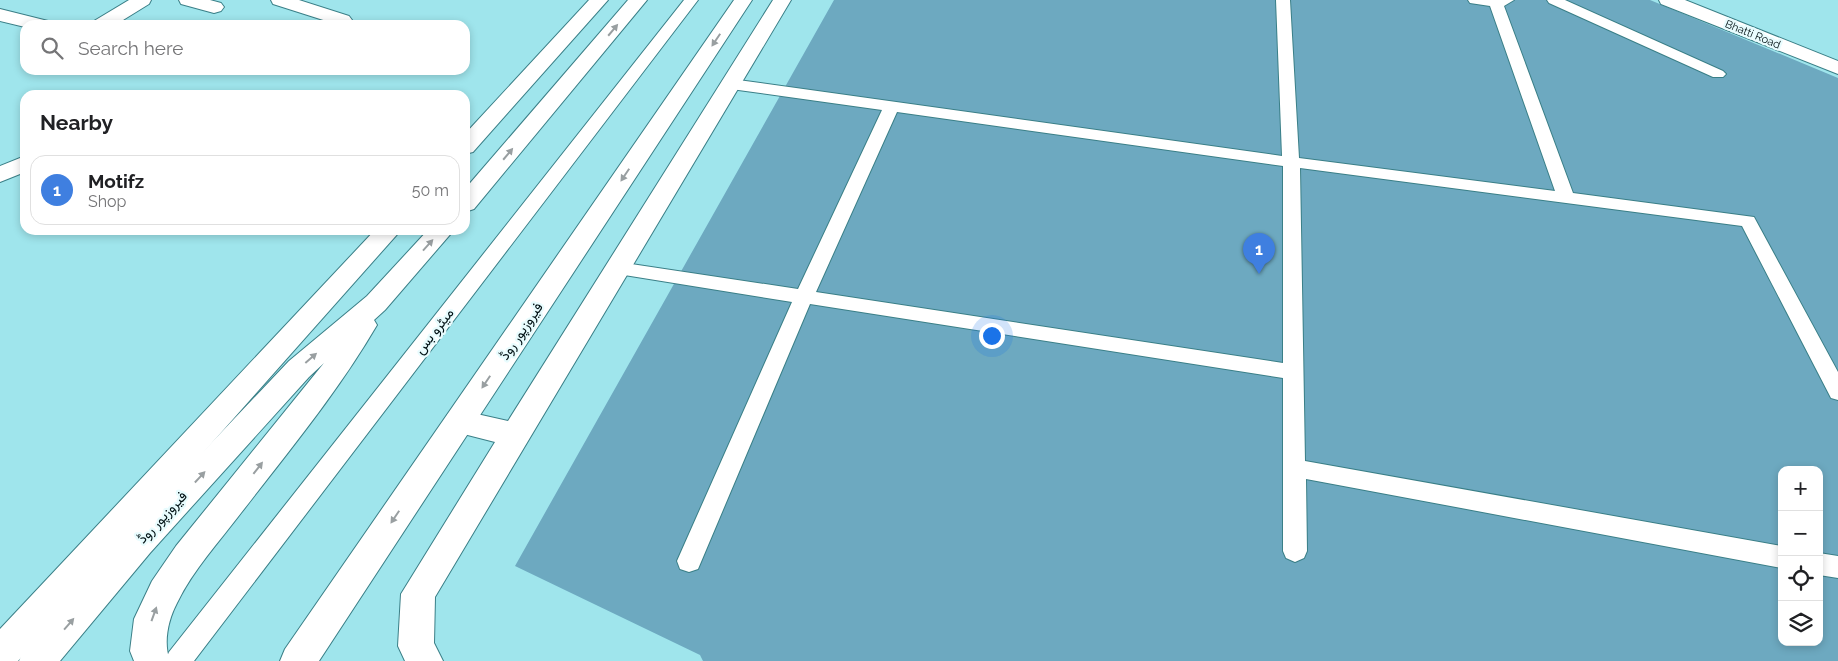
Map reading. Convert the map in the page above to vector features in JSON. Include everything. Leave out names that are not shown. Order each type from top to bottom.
[{"type":"street","points":[[109,20],[142,0]]},
{"type":"street","points":[[188,0],[214,7]]},
{"type":"street","points":[[280,0],[342,20]]},
{"type":"street","points":[[470,142],[599,0]]},
{"type":"street","points":[[470,198],[638,0]]},
{"type":"street","name":"فیروزپور روڈ","points":[[298,661],[744,0]]},
{"type":"street","points":[[425,661],[416,646],[418,594],[782,0]]},
{"type":"street","name":"Bhatti Road","points":[[1668,0],[1701,5],[1838,68]]},
{"type":"street","points":[[0,15],[20,20]]},
{"type":"street","points":[[0,175],[20,165]]},
{"type":"street","points":[[470,171],[490,175]]},
{"type":"street","points":[[0,656],[384,235]]},
{"type":"street","name":"فیروزپور روڈ","points":[[37,661],[138,543],[299,369],[376,303],[437,235]]},
{"type":"street","points":[[152,661],[148,651],[152,618],[164,592],[188,556],[333,373],[376,303]]},
{"type":"street","points":[[459,422],[515,434]]},
{"type":"lane","name":"میٹرو بس","points":[[178,661],[691,0]]},
{"type":"lane","points":[[1283,0],[1291,162],[1295,550]]},
{"type":"lane","points":[[1475,0],[1501,1],[1566,198]]},
{"type":"lane","points":[[1554,0],[1718,74]]},
{"type":"lane","points":[[731,84],[1291,162],[1748,221],[1838,392]]},
{"type":"lane","points":[[689,561],[804,297],[892,106]]},
{"type":"lane","points":[[618,268],[1292,372]]},
{"type":"lane","points":[[1294,468],[1778,556]]},
{"type":"lane","points":[[1823,565],[1838,567]]},
{"type":"building","points":[[834,0],[1650,0],[1838,78],[1838,661],[703,661],[700,655],[515,566]]},
{"type":"place","name":"Motifz","points":[[1259,274]]}]
